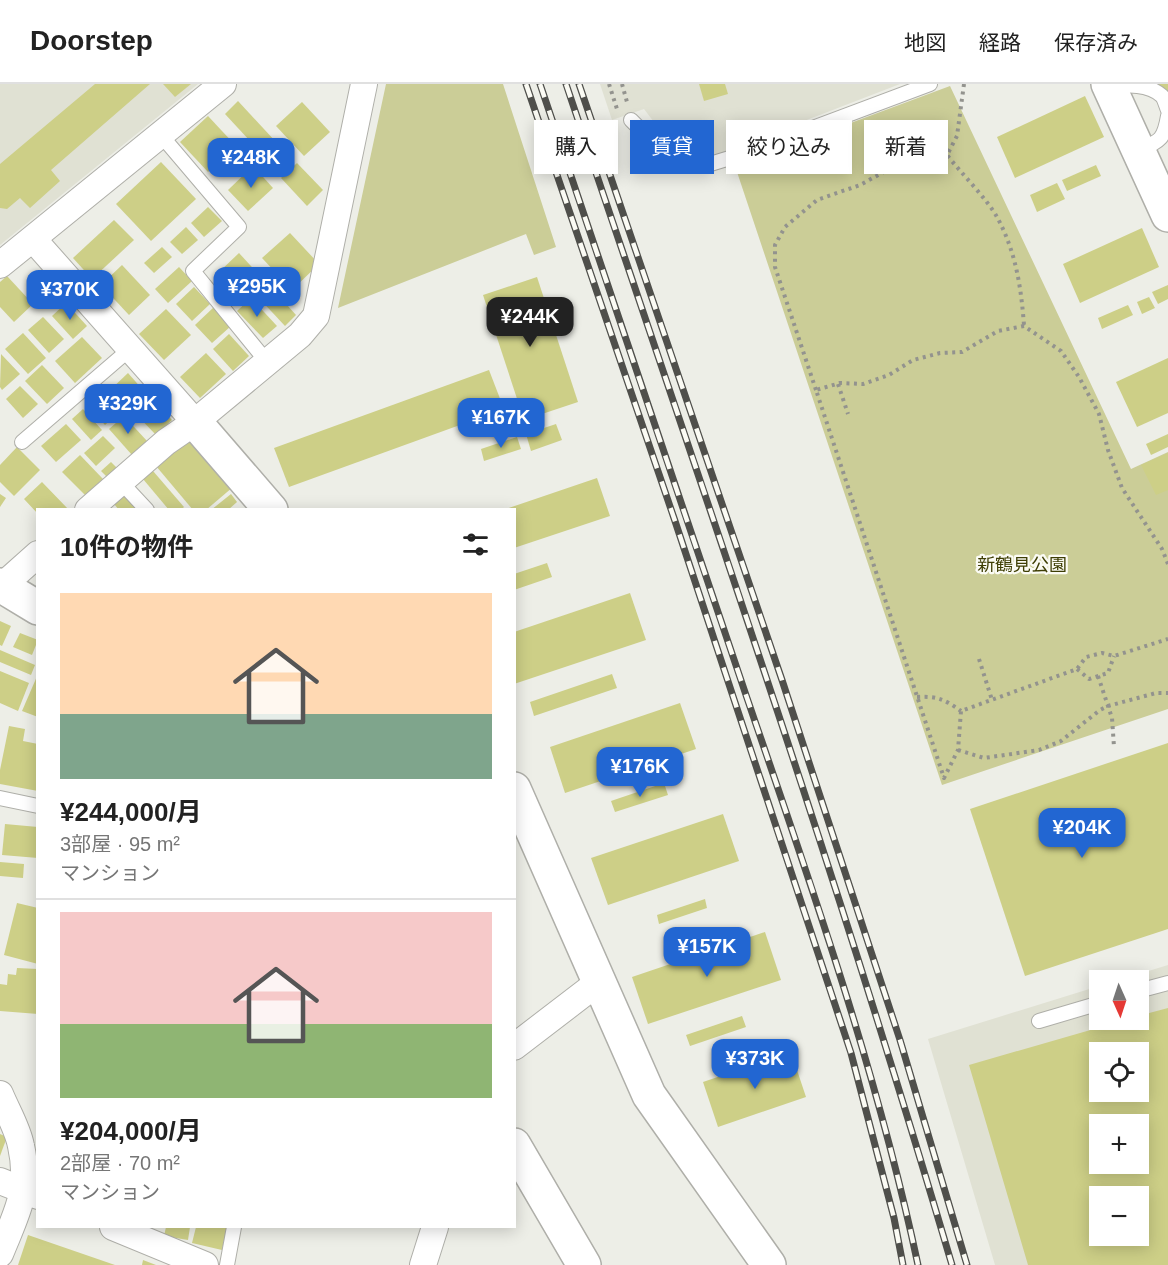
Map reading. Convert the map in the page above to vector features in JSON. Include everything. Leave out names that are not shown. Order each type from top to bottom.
[{"type":"street","points":[[0,266],[223,84]]},
{"type":"street","points":[[90,508],[166,442],[195,422],[300,335],[316,316],[364,84]]},
{"type":"street","points":[[1109,86],[1168,214]]},
{"type":"street","points":[[33,239],[269,508]]},
{"type":"street","points":[[36,556],[1,585],[36,607]]},
{"type":"street","points":[[516,793],[650,1095],[769,1265]]},
{"type":"street","points":[[516,1045],[600,981]]},
{"type":"street","points":[[0,1094],[21,1144],[24,1171],[31,1194],[0,1254]]},
{"type":"street","points":[[516,1148],[584,1265]]},
{"type":"street","points":[[0,1182],[31,1194]]},
{"type":"street","points":[[115,1228],[206,1265]]},
{"type":"street","points":[[423,1265],[435,1228]]},
{"type":"lane","points":[[714,163],[930,84]]},
{"type":"lane","points":[[1109,86],[1145,85],[1162,96],[1168,110]]},
{"type":"lane","points":[[1138,150],[1159,141],[1166,128],[1168,116]]},
{"type":"lane","points":[[160,134],[239,226],[193,271],[267,362]]},
{"type":"lane","points":[[22,442],[130,349]]},
{"type":"lane","points":[[120,481],[145,508]]},
{"type":"lane","points":[[0,798],[36,806]]},
{"type":"lane","points":[[1149,988],[1168,983]]},
{"type":"lane","points":[[1039,1021],[1089,1006]]},
{"type":"lane","points":[[227,1265],[234,1228]]},
{"type":"path","points":[[609,84],[617,111]]},
{"type":"path","points":[[948,153],[957,136],[964,84]]},
{"type":"path","points":[[948,156],[996,216],[1010,248],[1020,283],[1024,326]]},
{"type":"path","points":[[880,174],[860,185],[817,200],[785,227],[775,245],[774,267],[944,778],[958,750],[961,711]]},
{"type":"path","points":[[816,390],[838,384],[863,384],[889,375],[914,360],[940,353],[962,352],[998,331],[1024,326],[1060,351],[1079,377],[1099,414],[1108,450],[1122,488],[1162,549],[1168,564]]},
{"type":"path","points":[[838,384],[848,414]]},
{"type":"path","points":[[961,711],[1077,669],[1086,657],[1102,653],[1114,656],[1168,639]]},
{"type":"path","points":[[1077,669],[1089,679],[1108,673],[1114,656]]},
{"type":"path","points":[[979,659],[992,700]]},
{"type":"path","points":[[1098,676],[1112,718],[1114,747]]},
{"type":"path","points":[[958,750],[984,758],[1039,750],[1061,741],[1108,706],[1156,693],[1168,693]]},
{"type":"path","points":[[917,697],[934,696],[961,711]]},
{"type":"shaded area","points":[[0,84],[198,84],[0,245]]},
{"type":"shaded area","points":[[600,84],[900,84],[807,120],[726,120],[726,151],[716,155],[714,155],[714,120],[652,120],[644,109],[612,120]]},
{"type":"shaded area","points":[[1168,965],[1168,1265],[995,1265],[928,1039],[1089,989],[1089,1030],[1149,1030],[1149,971]]},
{"type":"green space","points":[[386,84],[503,84],[556,247],[534,255],[526,234],[338,308]]},
{"type":"green space","name":"新鶴見公園","points":[[950,86],[1131,469],[1168,452],[1168,709],[942,785],[738,174],[852,174],[852,122]]},
{"type":"building","points":[[95,84],[150,84],[51,170],[60,181],[30,208],[20,198],[7,209],[0,208],[0,164]]},
{"type":"building","points":[[163,84],[191,84],[175,97]]},
{"type":"building","points":[[699,84],[725,84],[728,94],[704,101]]},
{"type":"building","points":[[1148,84],[1168,84],[1168,94]]},
{"type":"building","points":[[1085,96],[1104,137],[1015,178],[997,137]]},
{"type":"building","points":[[238,101],[276,142],[262,154],[225,114]]},
{"type":"building","points":[[302,102],[330,132],[304,156],[276,126]]},
{"type":"building","points":[[208,116],[236,146],[208,172],[180,142]]},
{"type":"building","points":[[161,162],[196,199],[151,241],[116,204]]},
{"type":"building","points":[[297,163],[323,190],[307,206],[281,178]]},
{"type":"building","points":[[1096,165],[1101,176],[1067,191],[1062,180]]},
{"type":"building","points":[[253,166],[273,188],[248,211],[228,190]]},
{"type":"building","points":[[1057,183],[1065,199],[1037,212],[1030,195]]},
{"type":"building","points":[[208,207],[222,221],[204,237],[191,223]]},
{"type":"building","points":[[114,220],[134,240],[92,279],[73,258]]},
{"type":"building","points":[[186,227],[198,240],[182,254],[170,242]]},
{"type":"building","points":[[1142,228],[1159,267],[1080,303],[1063,264]]},
{"type":"building","points":[[290,233],[319,264],[292,290],[262,258]]},
{"type":"building","points":[[162,247],[172,257],[154,273],[144,263]]},
{"type":"building","points":[[239,253],[263,279],[242,297],[219,272]]},
{"type":"building","points":[[122,265],[150,295],[129,315],[101,285]]},
{"type":"building","points":[[179,267],[192,281],[168,303],[155,289]]},
{"type":"building","points":[[7,276],[33,304],[14,322],[0,307],[0,282]]},
{"type":"building","points":[[537,277],[578,402],[524,420],[483,295]]},
{"type":"building","points":[[269,285],[296,315],[285,326],[257,296]]},
{"type":"building","points":[[1168,285],[1168,299],[1158,304],[1152,292]]},
{"type":"building","points":[[194,287],[210,304],[192,321],[176,304]]},
{"type":"building","points":[[1149,297],[1155,308],[1142,314],[1137,302]]},
{"type":"building","points":[[251,298],[277,326],[263,338],[237,311]]},
{"type":"building","points":[[66,303],[87,326],[73,339],[52,316]]},
{"type":"building","points":[[1128,305],[1133,315],[1102,329],[1098,318]]},
{"type":"building","points":[[214,307],[231,326],[212,343],[195,325]]},
{"type":"building","points":[[166,309],[191,335],[164,360],[139,334]]},
{"type":"building","points":[[43,317],[64,339],[49,353],[28,330]]},
{"type":"building","points":[[23,333],[46,358],[28,374],[5,349]]},
{"type":"building","points":[[229,334],[249,356],[233,371],[213,349]]},
{"type":"building","points":[[82,337],[102,358],[75,383],[55,361]]},
{"type":"building","points":[[206,353],[226,374],[200,398],[180,377]]},
{"type":"building","points":[[1,354],[20,374],[2,390],[0,387]]},
{"type":"building","points":[[1168,358],[1168,413],[1137,427],[1116,382]]},
{"type":"building","points":[[42,365],[64,388],[47,404],[25,381]]},
{"type":"building","points":[[489,370],[504,409],[289,487],[274,448]]},
{"type":"building","points":[[128,373],[143,390],[124,408],[108,392]]},
{"type":"building","points":[[20,386],[38,404],[23,418],[6,399]]},
{"type":"building","points":[[99,391],[119,412],[105,425],[86,403]]},
{"type":"building","points":[[148,394],[172,420],[156,435],[132,410]]},
{"type":"building","points":[[83,409],[102,430],[91,440],[72,419]]},
{"type":"building","points":[[124,416],[147,441],[132,455],[109,429]]},
{"type":"building","points":[[66,424],[81,440],[56,462],[41,446]]},
{"type":"building","points":[[556,424],[562,440],[531,451],[526,434]]},
{"type":"building","points":[[1168,434],[1168,447],[1151,455],[1146,444]]},
{"type":"building","points":[[103,436],[115,448],[96,466],[84,453]]},
{"type":"building","points":[[191,437],[233,487],[208,508],[191,508],[156,466]]},
{"type":"building","points":[[517,437],[521,449],[484,461],[481,449]]},
{"type":"building","points":[[17,447],[40,470],[14,496],[0,482],[0,465]]},
{"type":"building","points":[[1168,453],[1168,490],[1156,495],[1141,465]]},
{"type":"building","points":[[80,455],[103,479],[86,496],[62,472]]},
{"type":"building","points":[[111,462],[121,472],[111,481],[101,471]]},
{"type":"building","points":[[153,471],[184,507],[167,508],[143,479]]},
{"type":"building","points":[[597,478],[610,516],[516,547],[516,508],[509,508]]},
{"type":"building","points":[[42,482],[67,508],[36,508],[36,512],[24,499]]},
{"type":"building","points":[[0,494],[6,498],[0,507]]},
{"type":"building","points":[[125,494],[136,508],[117,508],[114,504]]},
{"type":"building","points":[[231,494],[237,502],[230,508],[214,508]]},
{"type":"building","points":[[547,563],[552,577],[516,589],[516,573]]},
{"type":"building","points":[[630,593],[646,640],[516,683],[516,631]]},
{"type":"building","points":[[0,621],[11,626],[2,646],[0,645]]},
{"type":"building","points":[[20,633],[36,639],[32,655],[13,647]]},
{"type":"building","points":[[0,650],[35,665],[31,675],[0,662]]},
{"type":"building","points":[[0,671],[29,683],[18,711],[0,703]]},
{"type":"building","points":[[612,674],[617,688],[534,716],[530,702]]},
{"type":"building","points":[[36,679],[36,716],[22,711]]},
{"type":"building","points":[[680,703],[696,749],[565,793],[550,747]]},
{"type":"building","points":[[9,726],[25,729],[23,741],[36,744],[36,791],[0,784],[0,770]]},
{"type":"building","points":[[1168,743],[1168,929],[1025,976],[970,809]]},
{"type":"building","points":[[664,783],[668,795],[615,812],[611,801]]},
{"type":"building","points":[[723,814],[739,861],[608,905],[591,858]]},
{"type":"building","points":[[5,824],[36,827],[36,858],[2,855]]},
{"type":"building","points":[[0,862],[24,864],[23,878],[0,876]]},
{"type":"building","points":[[705,899],[707,908],[659,924],[657,915]]},
{"type":"building","points":[[17,903],[36,908],[36,963],[4,955]]},
{"type":"building","points":[[765,932],[781,980],[648,1024],[632,977]]},
{"type":"building","points":[[17,968],[36,969],[36,1014],[0,1011],[0,984],[7,985],[8,974],[16,975]]},
{"type":"building","points":[[1168,1008],[1168,1265],[1028,1265],[969,1065],[1090,1030],[1149,1030],[1149,1013]]},
{"type":"building","points":[[742,1016],[746,1027],[690,1046],[686,1035]]},
{"type":"building","points":[[791,1052],[806,1097],[718,1127],[703,1082]]},
{"type":"building","points":[[0,1134],[7,1137],[0,1156]]},
{"type":"building","points":[[166,1228],[190,1228],[188,1240],[164,1236]]},
{"type":"building","points":[[196,1228],[227,1228],[222,1250],[192,1243]]},
{"type":"building","points":[[28,1235],[115,1265],[18,1265]]},
{"type":"building","points":[[143,1260],[156,1265],[142,1265]]},
{"type":"railway","points":[[526,84],[675,521],[851,1053],[894,1218],[903,1265]]},
{"type":"railway","points":[[540,84],[841,979],[883,1121],[918,1265]]},
{"type":"railway","points":[[566,84],[813,820],[952,1265]]},
{"type":"railway","points":[[579,84],[782,680],[900,1040],[967,1265]]}]
